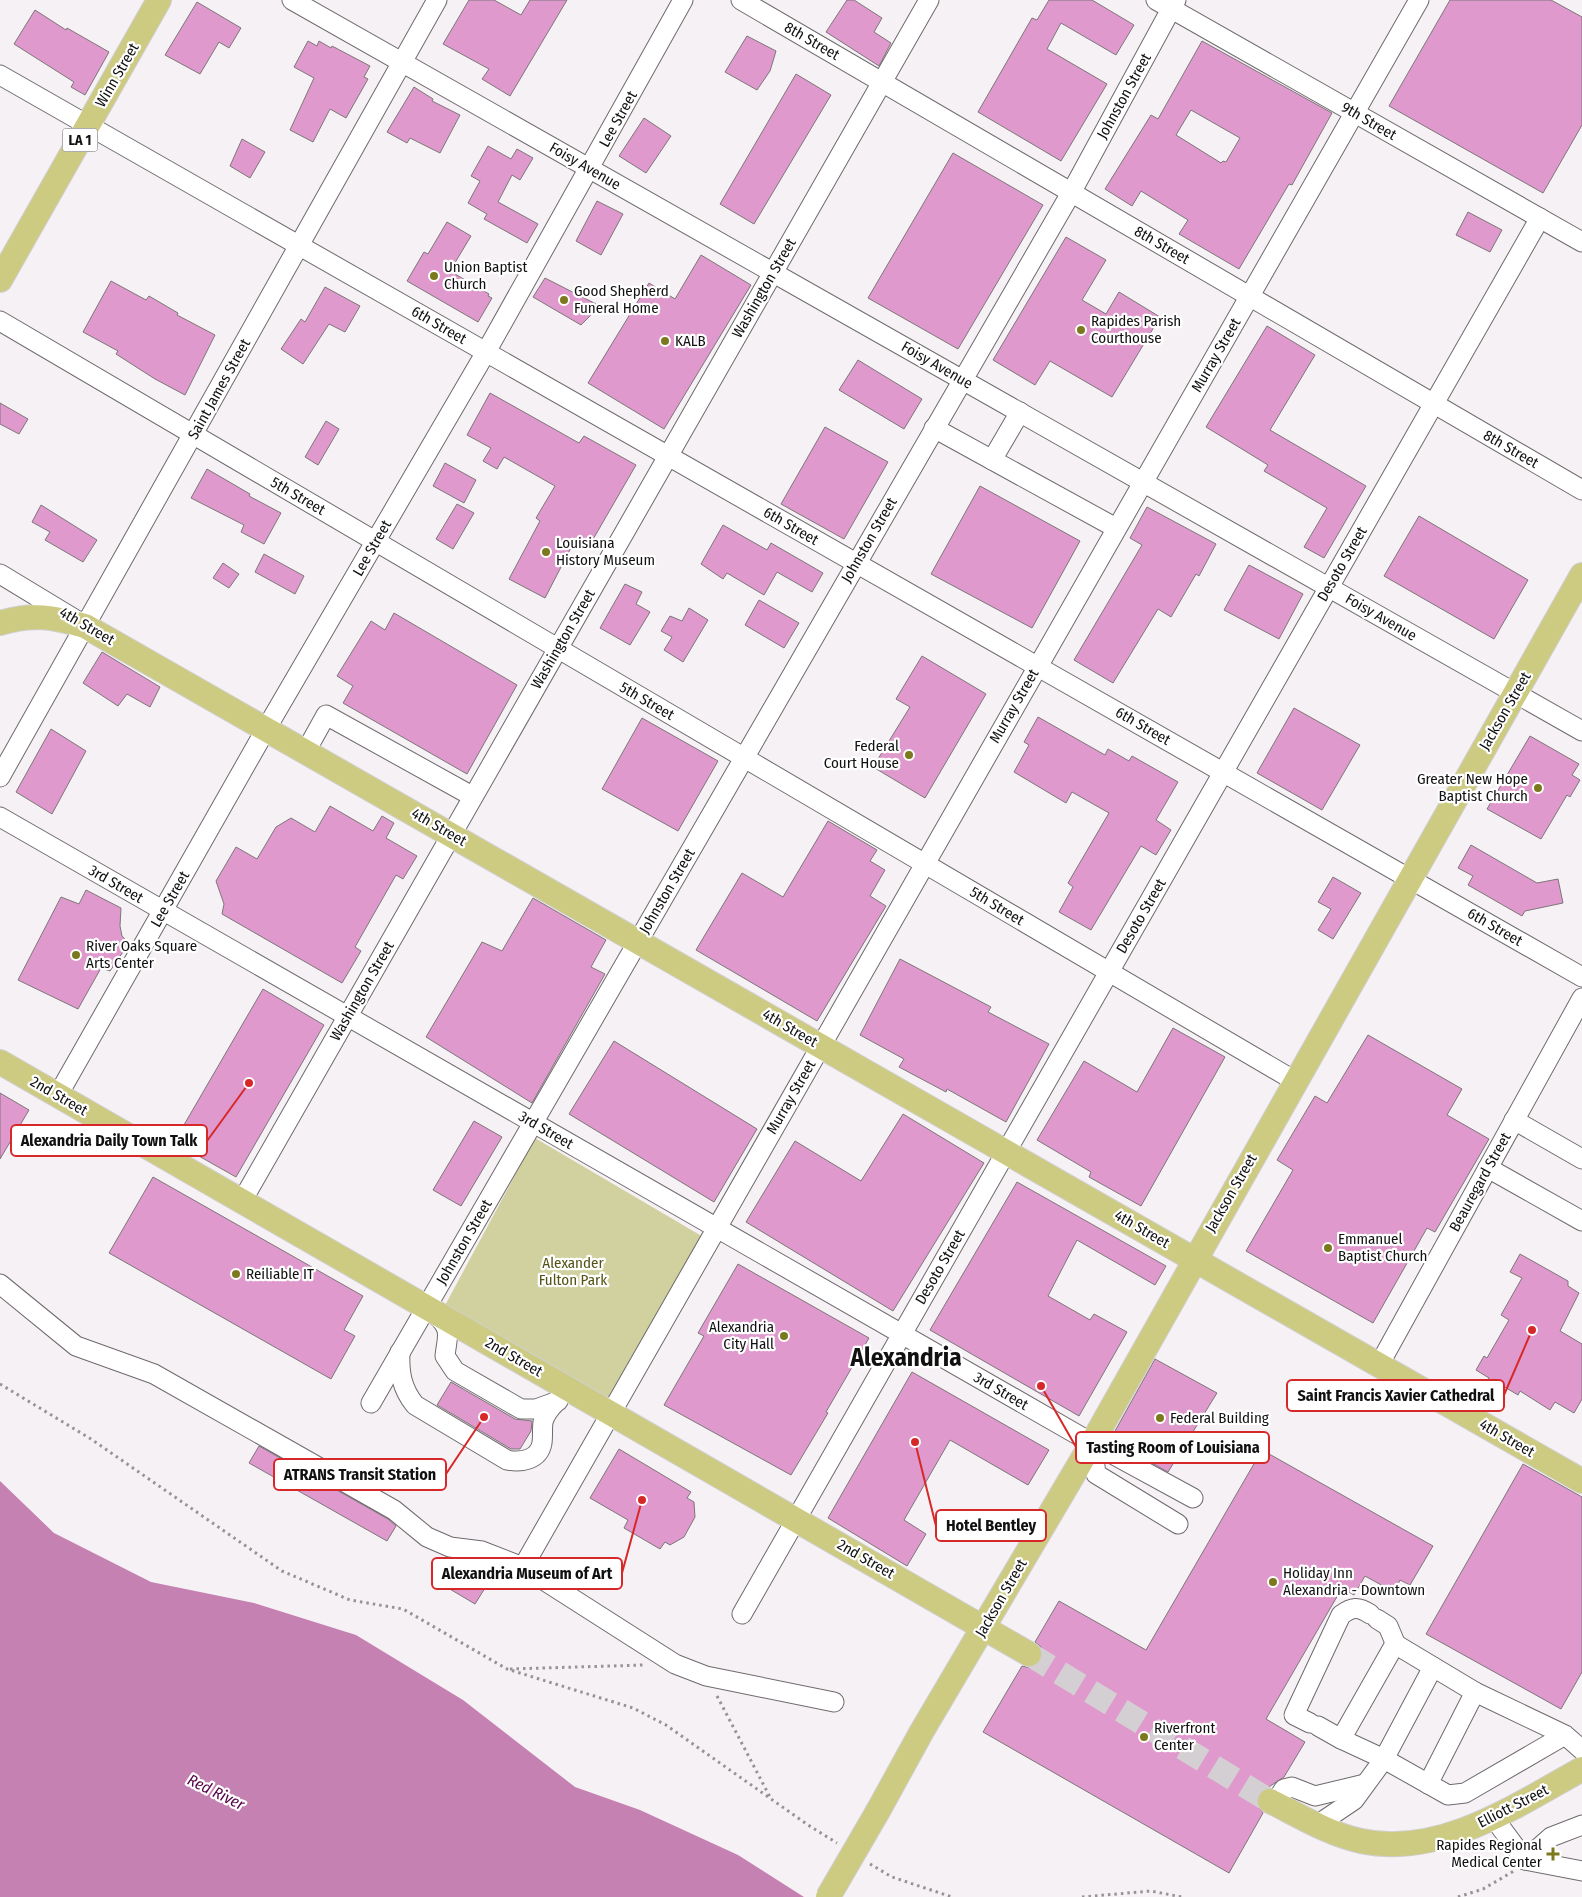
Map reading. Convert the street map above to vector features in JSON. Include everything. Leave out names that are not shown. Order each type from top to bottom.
[{"type":"main road","name":"Winn Street","points":[[0,280],[160,0]]},
{"type":"main road","name":"Jackson Street","points":[[828,1897],[922,1731],[1092,1443],[1194,1259],[1582,575]]},
{"type":"main road","points":[[0,623],[24,617],[49,616],[86,626]]},
{"type":"main road","name":"4th Street","points":[[86,626],[1582,1481]]},
{"type":"main road","name":"2nd Street","points":[[0,1062],[1028,1654]]},
{"type":"main road","name":"Elliott Street","points":[[1273,1802],[1317,1824],[1361,1841],[1390,1844],[1419,1842],[1468,1829],[1582,1769]]},
{"type":"street","name":"Foisy Avenue","points":[[292,0],[1582,731]]},
{"type":"street","name":"Saint James Street","points":[[0,777],[438,0]]},
{"type":"street","name":"Lee Street","points":[[58,1095],[266,729],[486,352],[683,0]]},
{"type":"street","name":"8th Street","points":[[741,0],[1582,490]]},
{"type":"street","name":"Washington Street","points":[[242,1200],[929,0]]},
{"type":"street","name":"Murray Street","points":[[523,1567],[1419,0]]},
{"type":"street","name":"9th Street","points":[[1168,3],[1582,242]]},
{"type":"street","name":"Johnston Street","points":[[371,1403],[1071,193],[1168,3]]},
{"type":"street","name":"6th Street","points":[[0,75],[1582,977]]},
{"type":"street","name":"Desoto Street","points":[[742,1614],[1540,218]]},
{"type":"street","name":"5th Street","points":[[0,321],[1295,1081]]},
{"type":"street","points":[[992,460],[1020,412]]},
{"type":"street","points":[[934,428],[1116,528]]},
{"type":"street","name":"4th Street","points":[[0,574],[86,626]]},
{"type":"street","points":[[306,751],[326,715],[472,796]]},
{"type":"street","name":"3rd Street","points":[[0,817],[1092,1443],[1193,1498]]},
{"type":"street","name":"Beauregard Street","points":[[1379,1365],[1582,998]]},
{"type":"street","points":[[1514,1120],[1582,1159]]},
{"type":"street","points":[[1488,1168],[1582,1221]]},
{"type":"street","points":[[0,1284],[76,1346],[154,1374],[394,1510],[427,1538],[450,1547],[482,1552],[523,1567],[675,1664],[706,1676],[834,1702]]},
{"type":"street","points":[[427,1307],[444,1322],[449,1334],[445,1356],[455,1370],[521,1409],[536,1409],[579,1394]]},
{"type":"street","points":[[400,1352],[400,1371],[405,1393],[414,1405],[507,1460],[516,1462],[528,1459],[539,1450],[543,1421],[548,1410],[556,1402]]},
{"type":"street","points":[[1092,1443],[1096,1474],[1178,1524]]},
{"type":"street","points":[[1565,1735],[1465,1793],[1448,1795],[1384,1759],[1294,1716],[1341,1616],[1352,1608],[1360,1608],[1388,1626],[1396,1644],[1476,1692],[1565,1735],[1582,1750]]},
{"type":"street","points":[[1340,1739],[1396,1644]]},
{"type":"street","points":[[1317,1824],[1354,1800],[1384,1759],[1433,1666]]},
{"type":"street","points":[[1428,1784],[1476,1692]]},
{"type":"street","points":[[1273,1802],[1284,1789],[1292,1787],[1315,1796],[1365,1784]]},
{"type":"street","points":[[1493,1817],[1525,1860],[1582,1871]]},
{"type":"street","points":[[1525,1860],[1552,1836],[1582,1825]]},
{"type":"path","points":[[0,1384],[91,1439],[282,1571],[350,1600],[403,1609],[507,1669],[633,1708],[666,1725],[771,1800],[841,1846]]},
{"type":"path","points":[[507,1669],[675,1664]]},
{"type":"path","points":[[706,1676],[771,1800]]},
{"type":"path","points":[[1458,1897],[1482,1889],[1510,1875],[1525,1860]]},
{"type":"path","points":[[867,1862],[892,1877],[952,1897]]},
{"type":"path","points":[[1082,1897],[1150,1891],[1182,1897]]},
{"type":"green space","name":"Alexander Fulton Park","points":[[535,1138],[705,1238],[609,1409],[442,1311]]},
{"type":"water","name":"Red River","points":[[0,1481],[54,1533],[151,1582],[254,1603],[356,1635],[463,1700],[575,1787],[640,1810],[738,1855],[804,1897],[0,1897]]},
{"type":"building","points":[[469,0],[494,0],[521,15],[530,0],[567,0],[510,96],[482,79],[489,69],[443,44]]},
{"type":"building","points":[[847,0],[854,0],[882,18],[874,32],[891,43],[879,66],[826,32]]},
{"type":"building","points":[[1049,0],[1092,0],[1134,25],[1116,55],[1061,23],[1047,49],[1107,84],[1061,161],[978,112],[1032,18],[1037,20]]},
{"type":"building","points":[[1450,0],[1551,0],[1582,17],[1582,125],[1543,193],[1389,106]]},
{"type":"building","points":[[197,2],[241,28],[229,48],[219,42],[200,74],[165,55]]},
{"type":"building","points":[[35,10],[66,30],[67,28],[109,52],[85,95],[71,87],[74,82],[14,44]]},
{"type":"building","points":[[747,36],[776,51],[770,71],[757,90],[725,72]]},
{"type":"building","points":[[308,41],[317,46],[319,41],[331,48],[332,46],[370,66],[364,77],[368,79],[346,118],[330,109],[313,142],[290,130],[314,78],[294,67]]},
{"type":"building","points":[[1202,41],[1332,113],[1292,185],[1289,184],[1239,269],[1179,234],[1188,220],[1141,191],[1132,206],[1105,189],[1151,115],[1158,119]],"holes":[[[1191,110],[1240,138],[1226,162],[1223,161],[1221,163],[1176,135]]]},
{"type":"building","points":[[796,74],[831,95],[754,224],[720,204]]},
{"type":"building","points":[[414,87],[433,99],[432,101],[460,115],[440,153],[410,138],[407,143],[387,132]]},
{"type":"building","points":[[644,118],[671,136],[646,173],[619,156]]},
{"type":"building","points":[[242,139],[265,152],[250,178],[230,166]]},
{"type":"building","points":[[488,146],[511,159],[517,149],[533,158],[520,180],[512,175],[498,202],[538,224],[527,243],[484,219],[487,214],[468,203],[480,181],[471,176]]},
{"type":"building","points":[[953,153],[1043,205],[958,349],[868,298]]},
{"type":"building","points":[[597,201],[623,214],[601,255],[576,241]]},
{"type":"building","points":[[1468,212],[1502,230],[1490,252],[1456,235]]},
{"type":"building","name":"Union Baptist Church","points":[[447,222],[471,236],[450,271],[489,294],[488,296],[492,298],[478,322],[407,281],[424,252],[428,254]]},
{"type":"building","name":"Rapides Parish Courthouse","points":[[1066,237],[1106,260],[1082,300],[1106,314],[1119,292],[1160,317],[1112,397],[1050,361],[1035,385],[993,360]]},
{"type":"building","name":"KALB","points":[[701,255],[751,285],[664,429],[588,383],[649,283],[675,299]]},
{"type":"building","name":"Good Shepherd Funeral Home","points":[[545,278],[596,304],[592,314],[581,325],[533,297]]},
{"type":"building","points":[[111,281],[146,300],[149,296],[178,313],[177,315],[215,335],[185,395],[155,379],[116,354],[118,351],[83,332]]},
{"type":"building","points":[[325,287],[360,306],[345,332],[329,324],[303,364],[281,349],[301,319],[305,322]]},
{"type":"building","points":[[1267,326],[1315,355],[1270,430],[1366,486],[1324,558],[1304,547],[1327,508],[1264,471],[1268,465],[1206,427]]},
{"type":"building","points":[[858,360],[922,399],[904,429],[839,390]]},
{"type":"building","points":[[490,393],[579,443],[584,436],[636,465],[588,548],[575,540],[545,598],[509,579],[540,521],[536,518],[555,486],[504,457],[497,469],[483,461],[491,448],[467,435]]},
{"type":"building","points":[[0,403],[28,419],[19,434],[0,424]]},
{"type":"building","points":[[326,421],[339,429],[318,465],[305,457]]},
{"type":"building","points":[[825,427],[888,462],[844,539],[781,504]]},
{"type":"building","points":[[445,463],[476,480],[464,503],[433,486]]},
{"type":"building","points":[[207,469],[250,494],[249,496],[281,513],[264,544],[241,532],[244,525],[191,498]]},
{"type":"building","points":[[980,486],[1080,541],[1032,628],[931,574]]},
{"type":"building","points":[[457,504],[474,513],[453,549],[436,539]]},
{"type":"building","points":[[41,505],[97,540],[83,562],[45,540],[50,532],[32,522]]},
{"type":"building","points":[[1147,507],[1216,544],[1199,576],[1196,574],[1171,617],[1158,609],[1113,683],[1074,660],[1142,545],[1130,538]]},
{"type":"building","points":[[1419,516],[1528,580],[1494,639],[1384,576]]},
{"type":"building","points":[[723,525],[767,550],[771,543],[823,573],[812,592],[777,572],[764,595],[727,573],[723,579],[701,564]]},
{"type":"building","points":[[264,554],[304,576],[295,594],[255,572]]},
{"type":"building","points":[[223,563],[239,574],[229,588],[213,578]]},
{"type":"building","points":[[1249,565],[1303,594],[1279,639],[1224,610]]},
{"type":"building","points":[[625,584],[642,592],[636,604],[650,612],[630,645],[600,628]]},
{"type":"building","points":[[759,600],[799,623],[784,648],[745,625]]},
{"type":"building","points":[[689,608],[708,620],[683,662],[664,650],[672,637],[661,631],[670,616],[682,621]]},
{"type":"building","points":[[394,613],[517,685],[467,774],[343,703],[353,686],[337,676],[371,621],[385,630]]},
{"type":"building","points":[[102,652],[160,687],[150,707],[127,694],[118,706],[83,683]]},
{"type":"building","points":[[922,656],[986,694],[925,798],[873,767],[910,707],[896,699]]},
{"type":"building","points":[[1294,708],[1360,745],[1322,810],[1257,773]]},
{"type":"building","points":[[1038,717],[1105,755],[1108,749],[1129,761],[1132,756],[1178,782],[1156,820],[1171,830],[1156,855],[1141,846],[1091,930],[1059,912],[1073,887],[1068,883],[1109,813],[1072,792],[1066,803],[1014,772],[1029,745],[1024,742]]},
{"type":"building","points":[[642,718],[718,761],[678,831],[602,789]]},
{"type":"building","points":[[51,729],[86,751],[52,814],[16,792]]},
{"type":"building","name":"Greater New Hope Baptist Church","points":[[1530,736],[1579,764],[1572,775],[1580,780],[1570,797],[1567,795],[1541,839],[1487,809]]},
{"type":"building","points":[[330,806],[373,831],[382,816],[394,823],[386,838],[417,856],[403,879],[396,875],[355,947],[361,951],[342,983],[222,914],[224,904],[216,881],[236,847],[257,859],[276,827],[291,818],[315,832]]},
{"type":"building","points":[[828,821],[877,850],[870,861],[885,870],[870,896],[886,906],[817,1021],[696,950],[742,873],[783,897]]},
{"type":"building","points":[[1471,845],[1537,883],[1558,879],[1563,903],[1525,911],[1522,916],[1468,885],[1473,876],[1458,868]]},
{"type":"building","points":[[1333,877],[1361,893],[1333,939],[1318,930],[1331,909],[1318,902]]},
{"type":"building","name":"River Oaks Square Arts Center","points":[[86,890],[121,908],[120,926],[122,936],[129,943],[110,971],[101,968],[78,1009],[18,980],[61,897],[79,904]]},
{"type":"building","points":[[533,898],[606,940],[591,967],[605,974],[532,1103],[426,1037],[482,942],[502,951]]},
{"type":"building","points":[[900,959],[991,1007],[988,1012],[1049,1044],[1006,1122],[947,1089],[946,1092],[899,1067],[904,1059],[860,1035]]},
{"type":"building","points":[[263,989],[324,1025],[236,1177],[174,1142]]},
{"type":"building","points":[[1173,1028],[1225,1057],[1141,1206],[1089,1177],[1091,1172],[1037,1140],[1084,1061],[1137,1092]]},
{"type":"building","points":[[1368,1035],[1462,1089],[1447,1115],[1489,1139],[1435,1232],[1427,1228],[1373,1323],[1246,1251],[1293,1170],[1277,1160],[1315,1096],[1327,1103]]},
{"type":"building","points":[[614,1041],[757,1129],[714,1202],[569,1114]]},
{"type":"building","points":[[0,1093],[29,1110],[0,1159]]},
{"type":"building","points":[[903,1114],[984,1163],[893,1311],[746,1222],[795,1141],[861,1181]]},
{"type":"building","points":[[474,1121],[502,1137],[461,1206],[433,1190]]},
{"type":"building","name":"Reiliable IT","points":[[153,1177],[363,1296],[344,1330],[355,1336],[331,1379],[109,1253]]},
{"type":"building","points":[[1017,1182],[1166,1266],[1155,1285],[1077,1240],[1048,1296],[1090,1320],[1094,1314],[1127,1332],[1079,1416],[930,1330]]},
{"type":"building","points":[[1520,1254],[1568,1281],[1568,1286],[1579,1293],[1560,1331],[1582,1344],[1582,1399],[1574,1413],[1555,1402],[1550,1410],[1520,1391],[1518,1395],[1503,1386],[1498,1395],[1484,1386],[1489,1378],[1476,1370],[1484,1356],[1487,1358],[1509,1320],[1501,1315],[1522,1278],[1510,1272]]},
{"type":"building","points":[[738,1264],[869,1338],[791,1475],[664,1405],[704,1336],[698,1333]]},
{"type":"building","name":"Federal Building","points":[[1155,1359],[1217,1393],[1168,1472],[1110,1440]]},
{"type":"building","points":[[912,1372],[1049,1450],[1028,1485],[950,1440],[904,1520],[926,1534],[907,1566],[828,1518]]},
{"type":"building","points":[[451,1382],[515,1419],[532,1421],[531,1431],[520,1449],[511,1449],[437,1405]]},
{"type":"building","points":[[259,1446],[388,1519],[396,1526],[387,1541],[249,1463]]},
{"type":"building","points":[[619,1449],[691,1492],[687,1498],[694,1502],[695,1517],[684,1537],[670,1545],[665,1542],[660,1549],[624,1528],[628,1520],[590,1498]]},
{"type":"building","points":[[1262,1450],[1433,1546],[1410,1585],[1400,1580],[1394,1592],[1365,1576],[1354,1595],[1342,1588],[1266,1719],[1305,1742],[1284,1777],[1258,1794],[1256,1802],[1263,1813],[1229,1873],[983,1732],[1022,1666],[1030,1668],[1041,1661],[1043,1654],[1041,1647],[1035,1642],[1059,1601],[1146,1650]]},
{"type":"building","points":[[1523,1464],[1582,1497],[1582,1672],[1561,1709],[1426,1634]]},
{"type":"building","points":[[451,1561],[467,1571],[469,1568],[490,1580],[475,1604],[438,1582]]},
{"type":"tunnel","points":[[1029,1654],[1270,1801]]},
{"type":"place","name":"Union Baptist Church","points":[[434,276]]},
{"type":"place","name":"Good Shepherd Funeral Home","points":[[564,300]]},
{"type":"place","name":"Rapides Parish Courthouse","points":[[1081,330]]},
{"type":"place","name":"KALB","points":[[665,341]]},
{"type":"place","name":"Louisiana History Museum","points":[[546,552]]},
{"type":"place","name":"Federal Court House","points":[[909,755]]},
{"type":"place","name":"Greater New Hope Baptist Church","points":[[1538,788]]},
{"type":"place","name":"River Oaks Square Arts Center","points":[[76,955]]},
{"type":"place","name":"Alexandria Daily Town Talk","points":[[249,1083]]},
{"type":"place","name":"Emmanuel Baptist Church","points":[[1328,1248]]},
{"type":"place","name":"Reiliable IT","points":[[236,1274]]},
{"type":"place","name":"Saint Francis Xavier Cathedral","points":[[1532,1330]]},
{"type":"place","name":"Alexandria City Hall","points":[[784,1336]]},
{"type":"place","name":"Tasting Room of Louisiana","points":[[1041,1386]]},
{"type":"place","name":"ATRANS Transit Station","points":[[484,1417]]},
{"type":"place","name":"Federal Building","points":[[1160,1418]]},
{"type":"place","name":"Hotel Bentley","points":[[915,1442]]},
{"type":"place","name":"Alexandria Museum of Art","points":[[642,1500]]},
{"type":"place","name":"Holiday Inn Alexandria - Downtown","points":[[1273,1582]]},
{"type":"place","name":"Riverfront Center","points":[[1144,1737]]},
{"type":"place","name":"Rapides Regional Medical Center","points":[[1553,1854]]},
{"type":"district","name":"Alexandria","points":[[906,1358]]}]
